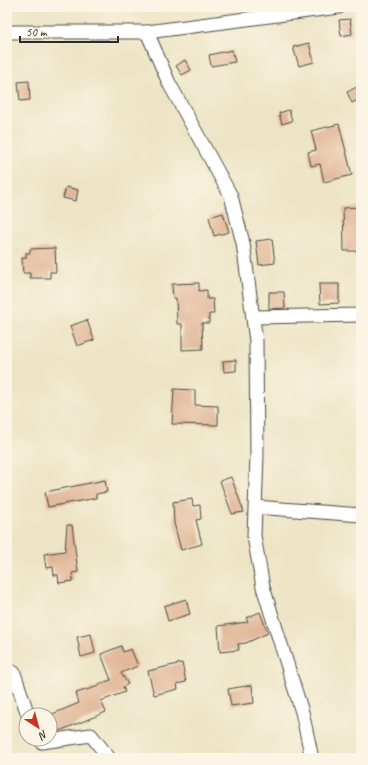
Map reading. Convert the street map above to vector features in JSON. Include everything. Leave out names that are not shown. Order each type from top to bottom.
[{"type":"street","points":[[7,32],[147,32],[338,7]]},
{"type":"street","points":[[147,32],[169,83],[231,196],[243,244],[254,317],[256,349],[254,536],[263,587],[302,712],[312,758]]},
{"type":"street","points":[[254,317],[361,314]]},
{"type":"street","points":[[255,507],[361,515]]},
{"type":"street","points":[[7,669],[14,673],[25,707]]},
{"type":"street","points":[[58,740],[92,735],[109,758]]},
{"type":"building","points":[[350,19],[352,34],[341,36],[339,20]]},
{"type":"building","points":[[309,43],[314,62],[299,66],[293,47]]},
{"type":"building","points":[[232,50],[235,62],[211,66],[209,55]]},
{"type":"building","points":[[185,60],[191,70],[182,75],[176,66]]},
{"type":"building","points":[[29,81],[30,100],[20,101],[18,82]]},
{"type":"building","points":[[361,85],[361,98],[352,103],[347,92]]},
{"type":"building","points":[[289,110],[292,121],[282,124],[279,113]]},
{"type":"building","points":[[339,124],[352,175],[324,182],[320,164],[311,166],[308,152],[316,150],[311,131]]},
{"type":"building","points":[[66,187],[78,190],[76,201],[63,198]]},
{"type":"building","points":[[361,207],[361,251],[344,251],[343,208]]},
{"type":"building","points":[[223,213],[229,232],[214,236],[209,217]]},
{"type":"building","points":[[272,239],[275,263],[259,265],[256,241]]},
{"type":"building","points":[[55,248],[56,272],[50,272],[50,278],[30,278],[30,273],[23,273],[22,258],[26,258],[26,253],[30,253],[30,249]]},
{"type":"building","points":[[199,283],[199,291],[207,290],[207,299],[213,299],[214,314],[209,314],[209,323],[202,323],[203,349],[182,350],[182,324],[177,324],[176,298],[173,298],[172,284]]},
{"type":"building","points":[[319,284],[339,284],[339,303],[320,304]]},
{"type":"building","points":[[269,292],[284,292],[285,308],[269,309]]},
{"type":"building","points":[[87,320],[94,340],[77,346],[70,326]]},
{"type":"building","points":[[236,360],[236,371],[224,372],[223,361]]},
{"type":"building","points":[[174,389],[195,390],[195,405],[218,406],[218,425],[172,424]]},
{"type":"building","points":[[231,477],[244,512],[232,514],[220,481]]},
{"type":"building","points":[[105,480],[107,492],[96,494],[96,498],[48,507],[45,492]]},
{"type":"building","points":[[192,499],[193,506],[200,505],[201,519],[196,520],[202,544],[181,550],[174,523],[173,502]]},
{"type":"building","points":[[67,525],[72,525],[78,572],[72,573],[73,581],[59,583],[58,575],[54,575],[53,567],[46,568],[44,554],[65,551]]},
{"type":"building","points":[[186,599],[190,614],[168,621],[164,606]]},
{"type":"building","points":[[260,612],[268,633],[246,643],[238,644],[239,650],[220,652],[218,626],[248,622],[246,618]]},
{"type":"building","points":[[91,634],[95,653],[81,657],[77,637]]},
{"type":"building","points":[[121,646],[123,652],[131,649],[138,666],[121,673],[128,684],[123,687],[125,692],[101,701],[106,712],[58,732],[58,712],[79,703],[76,693],[99,686],[99,684],[111,680],[101,654]]},
{"type":"building","points":[[182,663],[186,682],[177,684],[178,689],[154,695],[148,671]]},
{"type":"building","points":[[252,685],[254,703],[231,706],[228,689]]}]
